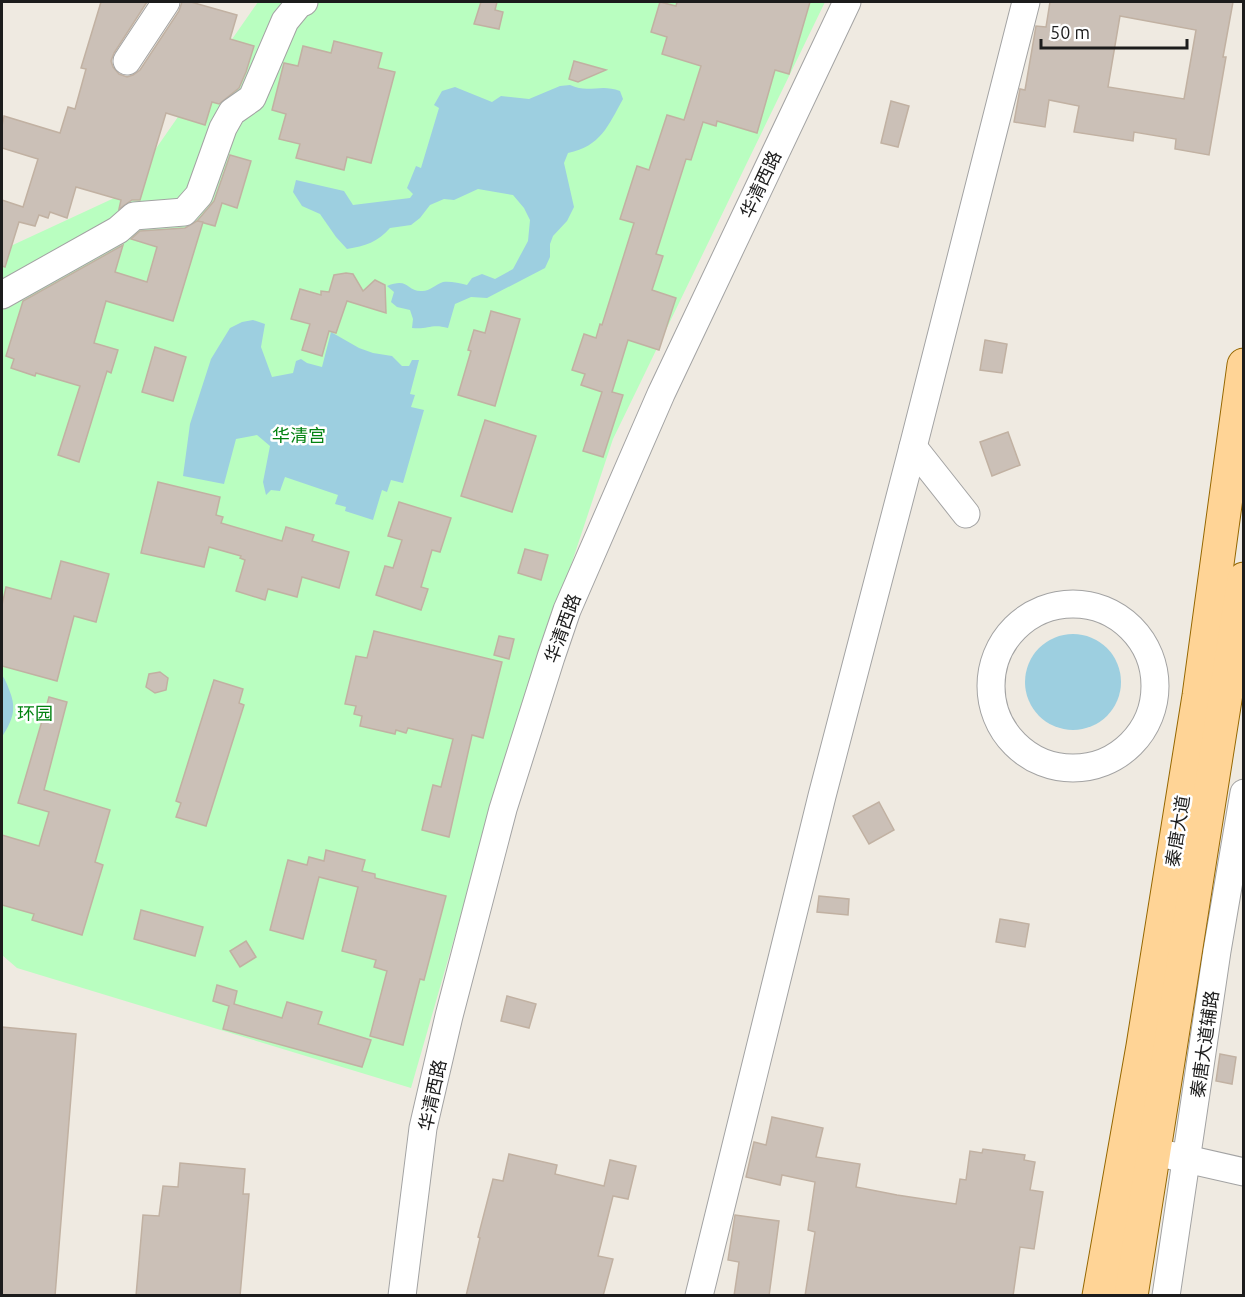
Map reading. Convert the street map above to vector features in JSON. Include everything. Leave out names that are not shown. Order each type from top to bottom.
[{"type":"main road","name":"秦唐大道","points":[[1099,1296],[1145,1034],[1222,699],[1244,365]]},
{"type":"main road","name":"秦唐大道","points":[[1131,1296],[1222,699],[1244,579]]},
{"type":"street","points":[[127,61],[166,2]]},
{"type":"street","points":[[2,295],[118,230],[134,216],[184,212],[200,195],[223,128],[232,112],[252,98],[285,21],[299,4],[304,2]]},
{"type":"street","name":"华清西路","points":[[402,1296],[423,1128],[503,809],[532,711],[567,610],[661,394],[847,2]]},
{"type":"street","points":[[699,1296],[822,796],[1026,2]]},
{"type":"street","points":[[913,447],[966,514]]},
{"type":"street","points":[[1065,603],[1091,605],[1115,614],[1135,631],[1148,653],[1155,678],[1153,704],[1142,730],[1123,752],[1098,765],[1070,769],[1042,763],[1018,748],[1000,725],[991,698],[991,670],[1002,643],[1018,623],[1040,609],[1065,603]]},
{"type":"street","name":"秦唐大道辅路","points":[[1166,1296],[1217,951],[1244,793]]},
{"type":"street","points":[[1154,1152],[1244,1172]]},
{"type":"green space","name":"华清宫","points":[[258,2],[825,2],[613,439],[502,772],[411,1088],[17,968],[2,955],[2,250],[125,193]]},
{"type":"water","points":[[570,85],[583,89],[613,89],[620,91],[623,99],[608,126],[596,140],[579,150],[568,153],[564,163],[574,207],[567,221],[553,236],[550,244],[550,257],[545,268],[487,298],[471,297],[455,304],[448,328],[437,326],[412,328],[413,319],[410,310],[397,307],[391,302],[394,292],[387,286],[399,283],[424,291],[443,282],[467,285],[472,278],[482,274],[495,279],[513,269],[528,241],[530,220],[513,195],[478,189],[454,200],[444,199],[430,205],[411,225],[390,228],[371,243],[347,249],[320,214],[302,206],[293,192],[296,180],[344,191],[353,205],[410,198],[413,194],[407,188],[416,166],[421,168],[439,108],[434,105],[442,91],[455,87],[492,102],[501,96],[529,99],[560,86]]},
{"type":"water","points":[[253,320],[265,324],[261,347],[272,377],[293,373],[296,361],[301,359],[322,367],[331,332],[359,348],[392,356],[402,366],[409,366],[412,360],[419,360],[410,394],[415,395],[411,407],[424,410],[403,483],[391,480],[387,492],[382,490],[373,520],[345,511],[346,507],[335,504],[338,495],[285,477],[280,491],[271,490],[266,495],[263,482],[270,446],[257,435],[236,439],[224,484],[183,476],[190,424],[211,359],[230,328]]},
{"type":"water","points":[[1073,634],[1091,638],[1107,648],[1117,664],[1121,682],[1117,700],[1107,716],[1091,726],[1073,730],[1055,726],[1039,716],[1029,700],[1025,682],[1029,664],[1039,648],[1055,638]]},
{"type":"water","points":[[2,675],[12,698],[13,710],[11,720],[2,737]]},
{"type":"building","points":[[101,2],[147,2],[114,53],[111,61],[119,74],[127,77],[140,70],[179,11],[182,2],[191,2],[237,15],[230,39],[254,46],[246,72],[239,88],[219,104],[212,102],[205,125],[166,113],[140,200],[132,200],[119,209],[121,200],[76,187],[67,218],[50,212],[48,218],[39,215],[35,226],[19,222],[5,267],[2,266],[2,200],[23,207],[38,159],[2,148],[4,116],[60,133],[68,107],[75,109],[86,69],[81,68]]},
{"type":"building","points":[[481,2],[497,2],[495,10],[503,12],[499,29],[474,24]]},
{"type":"building","points":[[660,2],[676,6],[677,2],[810,2],[789,74],[775,70],[757,133],[717,121],[716,126],[703,122],[691,160],[686,159],[656,254],[663,256],[652,290],[676,298],[659,350],[628,340],[612,392],[623,395],[603,457],[583,451],[602,392],[581,385],[585,374],[572,370],[584,334],[596,338],[600,324],[602,325],[634,223],[620,219],[637,166],[649,170],[667,115],[684,120],[701,66],[662,54],[667,37],[651,32]]},
{"type":"building","points":[[1050,2],[1233,2],[1209,155],[1175,149],[1176,139],[1134,132],[1133,141],[1074,132],[1079,106],[1049,100],[1045,127],[1014,122],[1020,89],[1025,90],[1036,26],[1046,27]],"holes":[[[1120,16],[1196,30],[1184,99],[1108,87]]]},
{"type":"building","points":[[334,41],[382,53],[378,68],[395,72],[371,163],[347,157],[344,170],[296,158],[300,144],[279,139],[286,114],[272,110],[284,63],[298,66],[303,46],[331,53]]},
{"type":"building","points":[[574,61],[606,70],[578,82],[569,79]]},
{"type":"building","points":[[891,101],[909,106],[898,147],[881,143]]},
{"type":"building","points":[[230,155],[251,161],[237,208],[222,203],[215,226],[197,221],[214,201]]},
{"type":"building","points":[[197,221],[203,222],[173,321],[106,301],[94,343],[118,350],[111,373],[107,371],[79,462],[58,455],[80,386],[11,368],[14,359],[6,356],[23,301],[123,245],[115,272],[147,282],[157,247],[131,239],[140,231],[185,228]]},
{"type":"building","points":[[353,274],[363,291],[375,280],[385,285],[386,313],[347,301],[336,333],[329,331],[322,356],[302,350],[310,324],[291,319],[300,289],[321,295],[321,291],[329,292],[334,275]]},
{"type":"building","points":[[491,311],[520,319],[495,406],[458,395],[471,351],[468,350],[474,330],[485,333]]},
{"type":"building","points":[[985,340],[1007,344],[1002,373],[980,370]]},
{"type":"building","points":[[155,347],[186,357],[173,401],[142,392]]},
{"type":"building","points":[[485,420],[536,436],[512,512],[461,496]]},
{"type":"building","points":[[1008,432],[1020,465],[992,476],[980,442]]},
{"type":"building","points":[[158,482],[220,497],[216,515],[223,517],[221,523],[282,541],[286,527],[314,535],[312,541],[349,552],[339,588],[302,577],[297,597],[268,589],[265,600],[236,591],[245,560],[240,558],[241,556],[209,547],[204,567],[141,553]]},
{"type":"building","points":[[399,502],[451,518],[440,552],[432,550],[421,587],[428,589],[421,610],[376,595],[385,566],[393,568],[402,540],[388,536]]},
{"type":"building","points":[[525,549],[548,555],[541,580],[518,573]]},
{"type":"building","points":[[61,561],[109,574],[96,622],[74,616],[57,681],[2,666],[2,605],[6,587],[51,599]]},
{"type":"building","points":[[374,631],[502,662],[483,738],[472,735],[449,837],[422,830],[433,785],[441,787],[453,739],[408,728],[406,733],[396,730],[395,734],[360,726],[362,716],[354,714],[356,706],[345,704],[356,656],[367,658]]},
{"type":"building","points":[[499,636],[514,639],[509,659],[494,655]]},
{"type":"building","points":[[160,672],[168,678],[166,690],[155,693],[146,687],[149,674]]},
{"type":"building","points":[[214,680],[243,689],[239,703],[244,705],[206,826],[176,817],[181,803],[176,801]]},
{"type":"building","points":[[49,697],[67,702],[44,790],[110,810],[95,862],[103,865],[82,935],[32,920],[34,914],[2,905],[2,835],[39,846],[49,812],[18,803]]},
{"type":"building","points":[[879,802],[894,830],[869,844],[853,816]]},
{"type":"building","points":[[326,850],[365,860],[362,871],[375,874],[375,878],[446,896],[424,980],[420,979],[403,1045],[370,1036],[387,971],[374,967],[376,960],[342,951],[358,887],[319,877],[303,939],[270,930],[288,860],[307,865],[309,857],[324,861]]},
{"type":"building","points":[[819,896],[849,899],[848,915],[817,912]]},
{"type":"building","points":[[141,910],[203,927],[195,956],[134,939]]},
{"type":"building","points":[[1000,919],[1029,924],[1025,947],[996,942]]},
{"type":"building","points":[[246,941],[256,957],[240,967],[230,951]]},
{"type":"building","points":[[217,985],[237,991],[234,1004],[282,1018],[287,1002],[322,1012],[318,1024],[371,1040],[362,1067],[223,1029],[229,1006],[213,1001]]},
{"type":"building","points":[[507,996],[536,1004],[529,1028],[501,1021]]},
{"type":"building","points":[[2,1027],[76,1034],[55,1296],[2,1296]]},
{"type":"building","points":[[1220,1054],[1236,1057],[1232,1084],[1216,1081]]},
{"type":"building","points":[[772,1117],[823,1128],[816,1157],[860,1164],[856,1187],[897,1195],[956,1204],[960,1179],[966,1180],[970,1151],[982,1153],[983,1149],[1025,1155],[1024,1160],[1035,1162],[1030,1190],[1043,1192],[1034,1249],[1020,1247],[1013,1296],[805,1296],[815,1232],[808,1230],[815,1182],[782,1175],[780,1185],[746,1177],[754,1142],[766,1145]]},
{"type":"building","points":[[509,1154],[557,1165],[555,1174],[604,1186],[610,1160],[636,1166],[628,1199],[613,1196],[598,1256],[613,1259],[603,1296],[466,1296],[493,1179],[503,1181]]},
{"type":"building","points":[[180,1163],[245,1169],[243,1194],[249,1194],[240,1296],[136,1296],[143,1215],[159,1216],[163,1186],[178,1187]]},
{"type":"building","points":[[735,1215],[779,1221],[769,1296],[734,1296],[739,1262],[728,1260]]},
{"type":"park label","name":"环园","points":[[35,713]]}]
